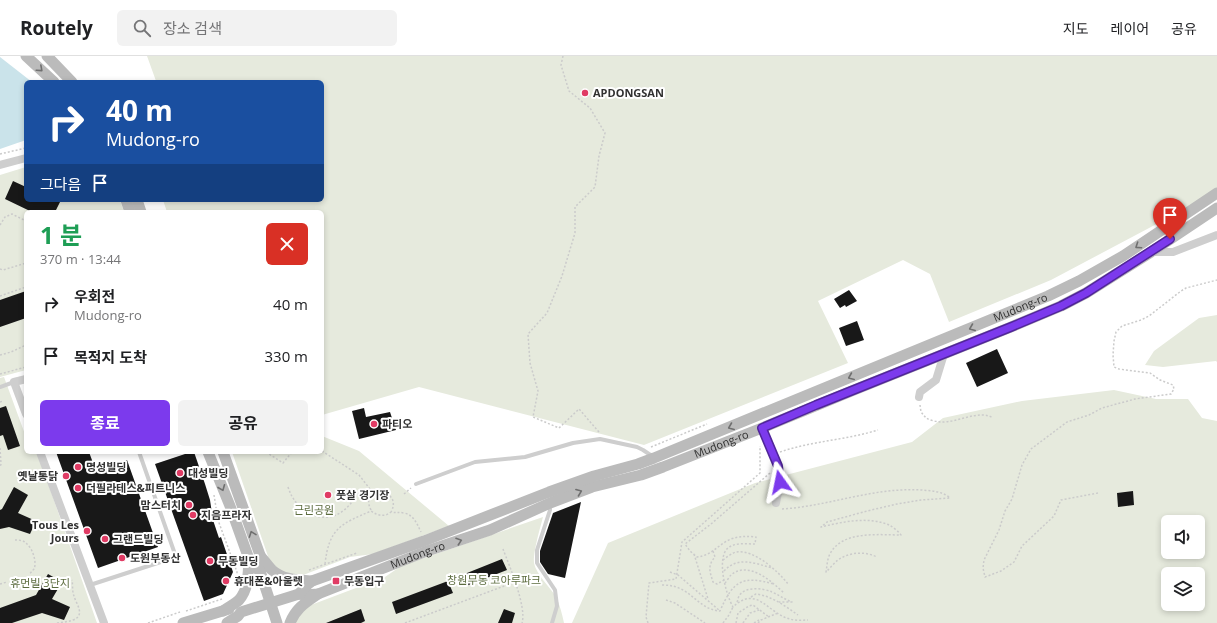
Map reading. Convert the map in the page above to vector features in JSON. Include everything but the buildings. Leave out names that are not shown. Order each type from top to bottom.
[{"type":"main road","points":[[26,56],[52,80]]},
{"type":"main road","points":[[47,56],[70,80]]},
{"type":"main road","name":"Mudong-ro","points":[[227,623],[238,616],[241,612],[299,594],[312,581],[424,541],[549,492],[594,476],[654,458],[1048,296],[1079,281],[1123,256],[1217,193]]},
{"type":"main road","name":"Mudong-ro","points":[[318,594],[427,551],[490,530],[550,503],[592,487],[641,476],[1061,306],[1086,293],[1217,208]]},
{"type":"main road","points":[[209,454],[249,559],[252,565],[260,572]]},
{"type":"main road","points":[[224,454],[260,556],[260,572],[277,623]]},
{"type":"main road","points":[[260,556],[272,570],[280,576],[312,581]]},
{"type":"main road","points":[[223,610],[239,600],[245,590],[248,580],[249,559]]},
{"type":"main road","points":[[299,594],[318,594]]},
{"type":"main road","points":[[290,623],[301,605],[318,594]]},
{"type":"main road","name":"Mudong-ro","points":[[183,623],[223,610],[236,610],[241,612]]},
{"type":"street","points":[[0,165],[24,159]]},
{"type":"street","points":[[1151,252],[1173,252],[1217,236]]},
{"type":"street","points":[[919,397],[920,392],[936,380],[944,354]]},
{"type":"street","points":[[24,380],[14,382],[24,409]]},
{"type":"street","points":[[762,428],[778,466],[780,482],[776,503]]},
{"type":"street","points":[[41,454],[104,623]]},
{"type":"lane","points":[[0,387],[14,382]]},
{"type":"lane","points":[[416,484],[475,462],[525,457],[573,443],[600,440],[624,444],[644,450],[654,458]]},
{"type":"lane","points":[[89,585],[176,557],[140,454]]},
{"type":"lane","points":[[550,503],[550,510],[537,550],[537,563],[555,590],[557,606],[552,623]]},
{"type":"path","points":[[563,56],[561,65],[569,91],[590,108],[605,133],[599,156],[595,187],[575,207],[575,233],[562,276],[547,313],[528,334],[530,363],[538,391],[533,417],[559,428],[579,409],[599,432],[606,433]]},
{"type":"path","points":[[0,154],[24,148]]},
{"type":"path","points":[[0,226],[4,217],[12,214],[24,220]]},
{"type":"path","points":[[0,269],[3,270],[24,264]]},
{"type":"path","points":[[1098,492],[1061,500],[1054,516],[1022,546],[1014,562],[1001,571],[985,577],[983,568],[984,560],[999,530],[1005,511],[1012,499],[1022,465],[1031,449],[1067,422],[1089,415],[1102,408],[1135,398],[1171,394],[1174,389],[1173,385],[1160,380],[1150,372],[1119,369],[1114,367],[1113,355],[1116,332],[1122,326],[1149,316],[1180,291],[1217,280]]},
{"type":"path","points":[[0,296],[24,288]]},
{"type":"path","points":[[0,355],[24,346]]},
{"type":"path","points":[[0,374],[24,368]]},
{"type":"path","points":[[919,397],[922,412],[926,418],[941,422],[956,421],[972,415],[990,416],[994,418]]},
{"type":"path","points":[[644,450],[709,423]]},
{"type":"path","points":[[773,455],[795,447],[861,435],[878,430]]},
{"type":"path","points":[[648,623],[646,617],[649,583],[676,579],[682,542],[760,473],[760,445]]},
{"type":"path","points":[[0,448],[0,467]]},
{"type":"path","points":[[324,452],[359,475],[370,489],[388,494],[393,505],[391,512]]},
{"type":"path","points":[[269,454],[283,463],[290,454]]},
{"type":"path","points":[[733,607],[728,596],[725,582],[723,557],[727,548],[733,545],[741,543],[755,544],[756,536],[740,536],[730,540],[706,556],[697,557],[685,544],[711,524],[778,466]]},
{"type":"path","points":[[404,494],[416,484]]},
{"type":"path","points":[[288,487],[290,494],[299,507],[319,517],[331,517],[347,509],[360,490],[370,496]]},
{"type":"path","points":[[776,503],[781,509],[793,508],[856,495],[910,489],[944,493],[950,498],[921,500],[874,509],[827,522],[821,527],[864,520],[878,521],[890,526],[901,534],[855,536],[845,540],[836,547],[829,556],[826,572],[838,560],[850,554],[872,554],[877,557]]},
{"type":"path","points":[[379,492],[374,493],[368,500],[371,511],[377,515],[387,515],[391,512],[404,513],[411,516],[416,520],[422,533]]},
{"type":"path","points":[[213,493],[218,520],[237,572],[237,580]]},
{"type":"path","points":[[325,564],[327,550],[337,529],[371,511]]},
{"type":"path","points":[[15,540],[21,540],[27,544],[31,550],[35,561],[34,568],[29,574]]},
{"type":"path","points":[[503,548],[519,594],[524,618],[522,623]]},
{"type":"path","points":[[713,551],[715,557],[710,566],[713,582],[717,584],[725,582],[731,575],[738,571],[748,571],[758,573],[784,593]]},
{"type":"path","points":[[723,560],[736,552],[746,552],[774,569],[788,584]]},
{"type":"path","points":[[304,572],[359,553]]},
{"type":"path","points":[[694,554],[708,601]]},
{"type":"path","points":[[723,571],[729,565],[737,562],[756,563],[774,569]]},
{"type":"path","points":[[670,572],[677,574],[720,611]]},
{"type":"path","points":[[57,623],[78,618],[80,613],[78,602],[73,594],[72,580]]},
{"type":"path","points":[[720,611],[732,589],[737,584],[748,580],[759,580],[774,584]]},
{"type":"path","points":[[0,584],[7,582]]},
{"type":"path","points":[[405,623],[515,582]]},
{"type":"path","points":[[662,585],[673,586],[681,589],[703,606],[720,611]]},
{"type":"path","points":[[723,623],[737,602],[739,596],[749,589],[762,589],[772,592],[792,602],[779,602]]},
{"type":"path","points":[[750,598],[756,594],[763,595],[779,602],[798,615]]},
{"type":"path","points":[[148,623],[226,597]]},
{"type":"path","points":[[737,602],[746,598],[754,598],[790,619],[808,620]]},
{"type":"path","points":[[666,600],[675,603],[705,623]]},
{"type":"path","points":[[736,623],[738,613],[753,605],[769,617]]},
{"type":"path","points":[[742,623],[750,614],[759,610]]},
{"type":"path","points":[[754,623],[778,613]]},
{"type":"path","points":[[758,623],[761,620]]},
{"type":"green space","points":[[147,56],[1217,56],[1217,192],[1051,280],[949,322],[930,274],[903,260],[818,301],[848,363],[644,445],[419,387],[324,414],[324,210],[166,210],[164,202],[324,202],[324,80],[156,80]]},
{"type":"green space","points":[[24,168],[24,202],[121,202],[123,210],[24,210],[24,371],[0,377],[0,175]]},
{"type":"green space","points":[[1217,315],[1217,362],[1163,367],[1145,365],[1154,351],[1199,318]]},
{"type":"green space","name":"휴먼빌 3단지","points":[[4,377],[24,432],[24,454],[38,454],[97,623],[0,623],[0,378]]},
{"type":"green space","points":[[1114,390],[1156,399],[1188,399],[1202,418],[1217,421],[1217,623],[572,623],[608,543],[755,483],[912,442],[943,418],[1022,401]]},
{"type":"green space","name":"근린공원","points":[[324,437],[359,451],[449,526],[373,554],[350,557],[298,577],[284,574],[270,562],[233,454],[324,454]]},
{"type":"green space","name":"창원무동 코아루파크","points":[[543,517],[534,563],[540,576],[556,597],[564,623],[294,623],[301,612],[311,605],[385,577],[401,566]]},
{"type":"water","points":[[0,57],[29,80],[24,80],[24,141],[0,149]]},
{"type":"place","name":"APDONGSAN","points":[[585,93]]},
{"type":"place","name":"파티오","points":[[374,424]]},
{"type":"place","name":"명성빌딩","points":[[78,467]]},
{"type":"place","name":"대성빌딩","points":[[180,473]]},
{"type":"place","name":"옛날통닭","points":[[66,476]]},
{"type":"place","name":"더필라테스&피트니스","points":[[78,488]]},
{"type":"place","name":"풋살 경기장","points":[[328,495]]},
{"type":"place","name":"맘스터치","points":[[189,505]]},
{"type":"place","name":"지음프라자","points":[[193,515]]},
{"type":"place","name":"Tous Les Jours","points":[[87,531]]},
{"type":"place","name":"그랜드빌딩","points":[[105,539]]},
{"type":"place","name":"도원부동산","points":[[122,558]]},
{"type":"place","name":"무동빌딩","points":[[210,561]]},
{"type":"place","name":"휴대폰&아울렛","points":[[226,581]]},
{"type":"place","name":"무동입구","points":[[336,581]]},
{"type":"route","points":[[780,482],[778,466],[762,428],[1061,306],[1086,293],[1170,239]]}]
